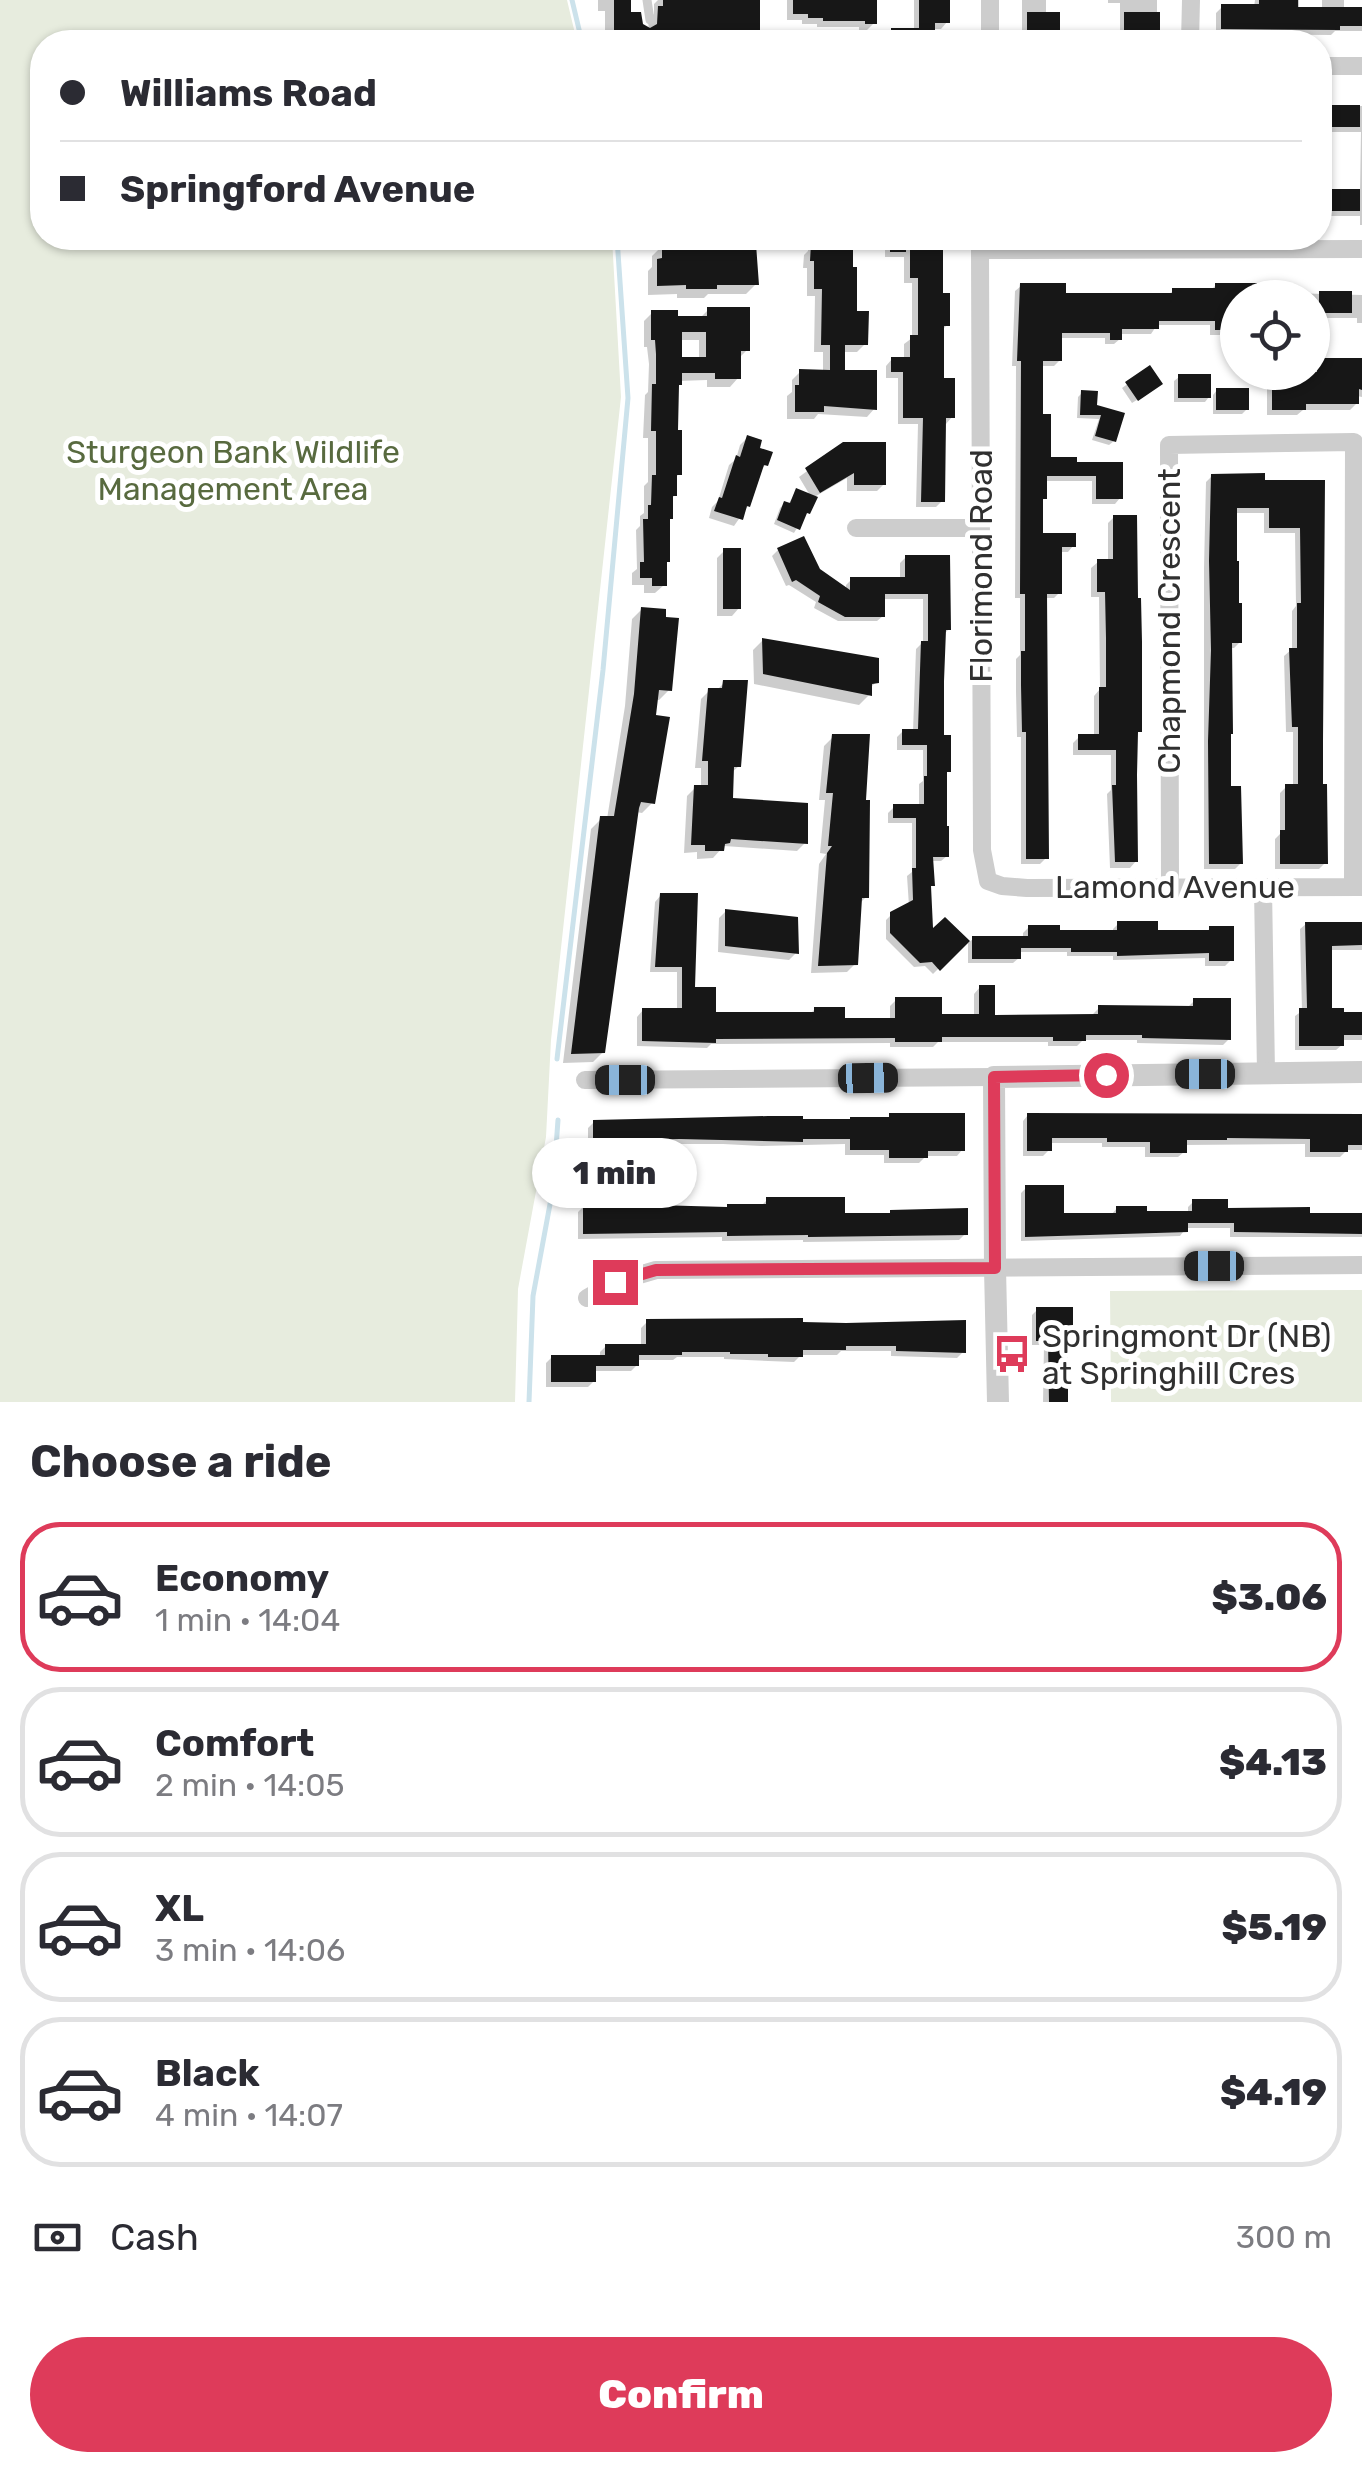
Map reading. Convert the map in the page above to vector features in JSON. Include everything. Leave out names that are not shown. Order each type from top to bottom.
[{"type":"street","points":[[990,0],[990,30]]},
{"type":"street","points":[[1190,30],[1191,0]]},
{"type":"street","points":[[1332,66],[1362,66]]},
{"type":"street","name":"Florimond Road","points":[[1332,249],[1362,249]]},
{"type":"street","name":"Florimond Road","points":[[980,250],[982,850],[988,881]]},
{"type":"street","name":"Chapmond Crescent","points":[[1170,886],[1169,445],[1354,442],[1358,887]]},
{"type":"street","points":[[856,528],[981,528]]},
{"type":"street","name":"Lamond Avenue","points":[[988,881],[1027,888],[1358,887]]},
{"type":"street","points":[[1263,888],[1266,1073]]},
{"type":"street","points":[[585,1080],[1362,1072]]},
{"type":"street","points":[[994,1077],[998,1402]]},
{"type":"street","points":[[587,1298],[615,1282],[656,1270],[1362,1265]]},
{"type":"lane","points":[[646,0],[650,20]]},
{"type":"green space","name":"Sturgeon Bank Wildlife Management Area","points":[[0,0],[567,0],[574,30],[30,30],[30,250],[613,250],[621,397],[551,1040],[546,1137],[518,1289],[515,1402],[0,1402]]},
{"type":"green space","points":[[1362,1290],[1362,1402],[1111,1402],[1110,1291]]},
{"type":"building","points":[[614,0],[631,0],[631,12],[641,12],[643,24],[650,28],[657,24],[658,6],[663,6],[663,0],[760,0],[760,30],[614,30]]},
{"type":"building","points":[[793,0],[877,0],[877,24],[823,21],[808,18],[808,14],[793,14]]},
{"type":"building","points":[[919,0],[950,0],[950,23],[935,23],[935,30],[891,30],[919,28]]},
{"type":"building","points":[[1259,0],[1298,0],[1298,7],[1362,7],[1362,26],[1340,26],[1340,30],[1221,29],[1221,4],[1259,4]]},
{"type":"building","points":[[1027,12],[1060,12],[1060,30],[1027,30]]},
{"type":"building","points":[[1124,12],[1160,12],[1160,30],[1124,30]]},
{"type":"building","points":[[1332,105],[1360,105],[1360,127],[1332,127]]},
{"type":"building","points":[[1332,189],[1360,189],[1360,211],[1332,211]]},
{"type":"building","points":[[662,250],[756,250],[759,285],[717,285],[717,289],[657,286],[657,259],[662,258]]},
{"type":"building","points":[[811,250],[853,250],[857,311],[869,311],[868,345],[845,345],[845,370],[877,370],[877,410],[824,406],[824,412],[795,412],[799,369],[830,370],[830,345],[821,345],[822,289],[814,289],[814,261],[810,261]]},
{"type":"building","points":[[910,250],[943,250],[943,293],[950,293],[950,326],[944,326],[944,378],[955,378],[955,418],[946,418],[945,502],[921,502],[923,418],[903,418],[903,372],[891,372],[891,357],[910,357],[910,335],[918,335],[918,278],[910,278]]},
{"type":"building","points":[[1020,283],[1066,283],[1066,293],[1172,293],[1172,288],[1215,288],[1215,283],[1220,283],[1220,330],[1215,330],[1215,321],[1159,321],[1159,329],[1122,329],[1122,340],[1110,340],[1110,333],[1062,333],[1062,361],[1043,361],[1043,414],[1051,414],[1051,457],[1077,457],[1077,462],[1123,462],[1123,499],[1096,499],[1096,476],[1047,476],[1043,533],[1076,533],[1076,547],[1062,547],[1062,594],[1047,594],[1049,859],[1026,859],[1026,732],[1022,732],[1021,685],[1025,594],[1020,594],[1021,361],[1017,361]]},
{"type":"building","points":[[1330,291],[1352,291],[1352,313],[1330,313]]},
{"type":"building","points":[[707,307],[750,307],[750,351],[741,351],[741,379],[715,379],[715,373],[682,373],[678,430],[682,430],[682,475],[677,475],[677,496],[673,496],[667,586],[652,586],[652,578],[640,578],[640,562],[644,562],[643,519],[648,519],[652,475],[656,475],[656,431],[651,431],[656,354],[655,340],[651,340],[651,310],[678,310],[678,316],[707,316]],"holes":[[[682,332],[706,332],[706,357],[682,357]]]},
{"type":"building","points":[[1330,358],[1362,358],[1359,404],[1306,404],[1306,410],[1272,410],[1272,390],[1330,390]]},
{"type":"building","points":[[1150,365],[1163,384],[1138,401],[1125,382]]},
{"type":"building","points":[[1178,374],[1211,374],[1211,398],[1178,398]]},
{"type":"building","points":[[1216,388],[1249,390],[1249,410],[1216,410]]},
{"type":"building","points":[[1081,390],[1098,391],[1097,405],[1125,413],[1116,442],[1095,436],[1101,415],[1080,415]]},
{"type":"building","points":[[747,435],[762,440],[760,448],[773,452],[743,520],[714,511]]},
{"type":"building","points":[[843,442],[886,442],[886,485],[854,485],[854,473],[820,493],[805,468]]},
{"type":"building","points":[[1265,473],[1265,480],[1325,480],[1323,784],[1327,784],[1328,864],[1280,864],[1285,784],[1298,784],[1298,727],[1292,727],[1289,648],[1297,648],[1300,528],[1269,528],[1269,508],[1237,508],[1242,643],[1232,643],[1231,786],[1241,786],[1243,864],[1209,864],[1211,474]]},
{"type":"building","points":[[796,488],[818,497],[800,530],[777,520],[784,501],[790,503]]},
{"type":"building","points":[[1113,515],[1137,515],[1142,642],[1138,862],[1115,862],[1112,785],[1116,785],[1116,750],[1078,750],[1078,734],[1099,734],[1099,687],[1106,687],[1105,592],[1097,592],[1097,559],[1113,559]]},
{"type":"building","points":[[804,536],[820,569],[850,590],[850,577],[905,577],[905,555],[950,555],[951,630],[946,630],[944,681],[944,735],[951,735],[951,772],[947,772],[949,857],[933,857],[933,928],[945,917],[970,941],[940,971],[932,962],[920,963],[890,933],[890,912],[913,900],[912,868],[916,868],[916,818],[893,818],[893,804],[924,804],[927,745],[902,745],[902,729],[918,729],[921,641],[928,641],[928,594],[885,594],[885,617],[845,617],[818,602],[820,596],[796,580],[792,582],[777,548]]},
{"type":"building","points":[[723,548],[741,548],[741,609],[723,609]]},
{"type":"building","points":[[641,607],[666,609],[666,617],[679,618],[672,691],[659,690],[656,715],[670,717],[655,804],[641,802],[639,808],[605,1053],[571,1054],[600,816],[614,816],[634,694]]},
{"type":"building","points":[[762,638],[879,658],[879,683],[872,684],[872,696],[763,674]]},
{"type":"building","points":[[723,680],[748,680],[741,767],[734,767],[733,798],[808,803],[808,844],[731,839],[724,851],[705,851],[705,845],[691,845],[694,785],[708,785],[708,761],[702,761],[708,688],[722,688]]},
{"type":"building","points":[[832,734],[870,734],[866,800],[870,800],[869,898],[862,898],[858,965],[818,966],[827,853],[832,846],[828,846],[833,793],[826,793]]},
{"type":"building","points":[[660,893],[698,893],[695,987],[716,987],[716,1012],[814,1012],[814,1007],[845,1007],[845,1018],[895,1018],[895,997],[942,997],[942,1014],[979,1014],[979,985],[995,985],[995,1015],[1098,1014],[1098,1005],[1193,1006],[1193,998],[1231,998],[1231,1040],[1086,1035],[1086,1041],[1053,1041],[1053,1037],[942,1037],[942,1042],[895,1042],[895,1038],[642,1041],[642,1008],[682,1008],[682,967],[655,967]]},
{"type":"building","points":[[725,909],[798,917],[799,954],[725,946]]},
{"type":"building","points":[[1117,921],[1158,921],[1158,930],[1234,926],[1234,961],[1209,961],[1209,953],[1117,956],[1117,952],[1071,952],[1071,948],[1021,948],[1021,959],[972,959],[972,936],[1028,936],[1028,925],[1060,925],[1060,930],[1117,930]]},
{"type":"building","points":[[1305,922],[1362,922],[1362,945],[1332,946],[1332,1008],[1362,1012],[1362,1035],[1344,1035],[1344,1046],[1299,1046],[1299,1008],[1307,1008]]},
{"type":"building","points":[[889,1113],[965,1113],[965,1151],[928,1151],[928,1158],[889,1158],[889,1150],[850,1150],[850,1139],[679,1139],[637,1140],[637,1153],[593,1153],[593,1120],[768,1116],[850,1119],[889,1117]]},
{"type":"building","points":[[1027,1113],[1362,1114],[1362,1145],[1348,1145],[1348,1152],[1310,1152],[1310,1139],[1227,1138],[1187,1140],[1187,1153],[1150,1153],[1150,1142],[1052,1138],[1052,1151],[1027,1151]]},
{"type":"building","points":[[1025,1185],[1064,1185],[1064,1213],[1116,1213],[1116,1206],[1192,1211],[1192,1199],[1228,1199],[1228,1208],[1310,1207],[1310,1213],[1362,1213],[1362,1234],[1234,1232],[1234,1223],[1188,1223],[1188,1232],[1025,1237]]},
{"type":"building","points":[[766,1197],[845,1197],[845,1213],[968,1208],[968,1235],[583,1234],[583,1203],[727,1207],[766,1204]]},
{"type":"building","points":[[1036,1307],[1073,1307],[1073,1341],[1068,1341],[1068,1402],[1049,1402],[1048,1341],[1036,1341]]},
{"type":"building","points":[[803,1318],[803,1322],[846,1323],[966,1320],[966,1353],[846,1346],[846,1350],[803,1350],[803,1357],[730,1352],[639,1355],[639,1366],[596,1366],[596,1382],[551,1382],[551,1355],[605,1355],[605,1344],[646,1344],[646,1319]]},
{"type":"waterway","points":[[572,0],[579,30]]},
{"type":"waterway","points":[[557,1059],[603,670],[628,398],[618,250]]},
{"type":"waterway","points":[[529,1402],[533,1296],[553,1188],[558,1120]]},
{"type":"place","name":"Springmont Dr (NB) at Springhill Cres","points":[[1012,1354]]},
{"type":"route","points":[[615,1282],[656,1270],[995,1268],[994,1077],[1106,1075]]}]
